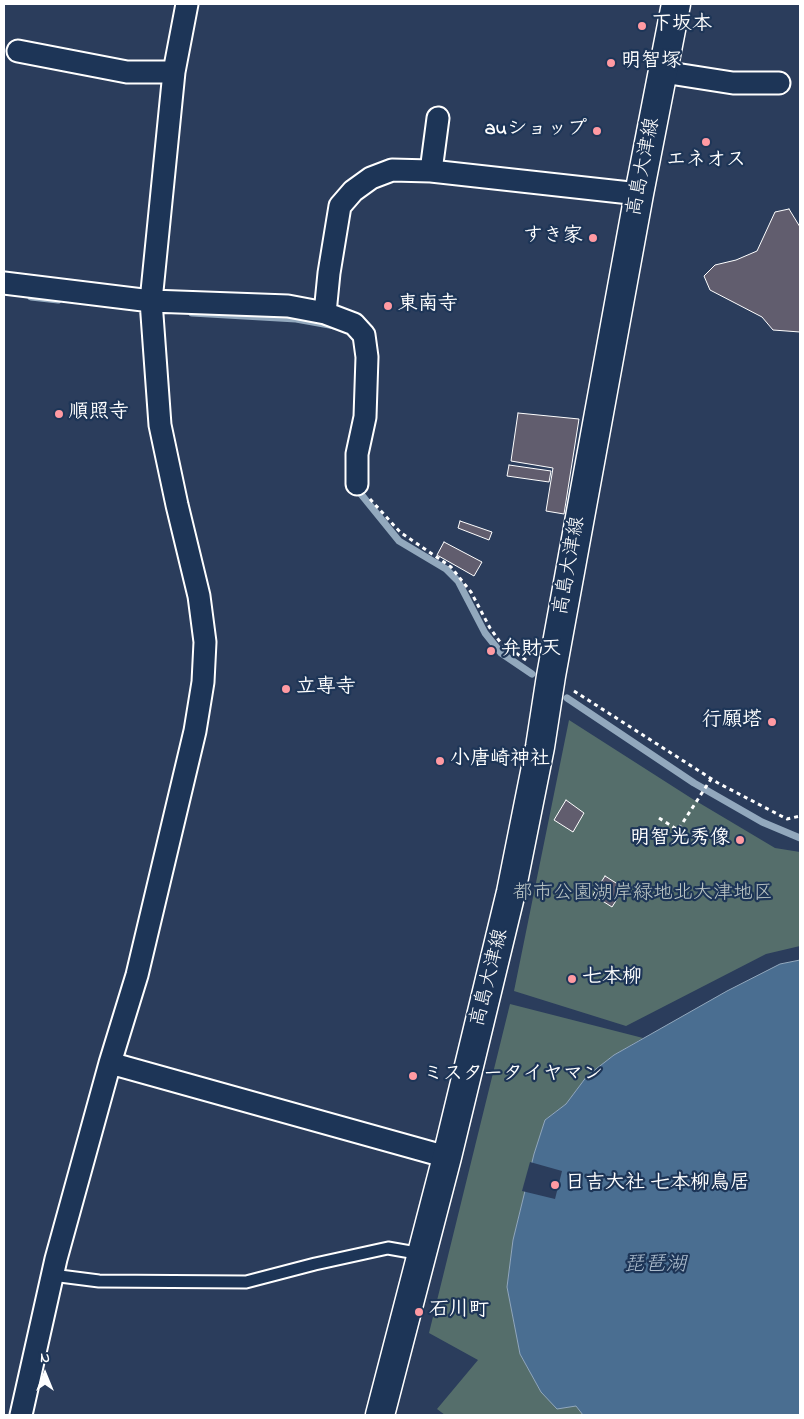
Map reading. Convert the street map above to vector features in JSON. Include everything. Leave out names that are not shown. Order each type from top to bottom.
[{"type":"main road","name":"高島大津線","points":[[380,1415],[448,1157],[511,892],[540,747],[551,676],[639,194],[676,4]]},
{"type":"street","points":[[21,1415],[52,1275],[110,1063],[137,975],[200,705],[205,642],[199,596],[160,425],[150,301],[174,72],[187,4]]},
{"type":"street","points":[[18,51],[127,72],[174,72]]},
{"type":"street","points":[[663,72],[733,83],[779,83]]},
{"type":"street","points":[[431,171],[438,118]]},
{"type":"street","points":[[325,313],[329,273],[340,206],[353,191],[372,178],[392,170],[431,171],[639,194]]},
{"type":"street","points":[[4,283],[150,301],[288,306],[325,313],[354,324],[364,335],[367,357],[365,417],[358,454],[356,484]]},
{"type":"street","points":[[110,1063],[448,1157]]},
{"type":"lane","points":[[52,1275],[99,1281],[246,1282],[314,1264],[388,1248],[422,1254]]},
{"type":"path","points":[[356,484],[400,532],[451,567],[471,592],[490,628],[500,642],[710,779],[781,817],[787,819],[800,816]]},
{"type":"path","points":[[659,818],[678,830],[710,779]]},
{"type":"green space","name":"都市公園湖岸緑地北大津地区","points":[[569,720],[691,798],[775,848],[800,852],[800,946],[766,954],[626,1026],[514,991]]},
{"type":"green space","points":[[510,1004],[643,1038],[614,1055],[587,1076],[566,1104],[545,1120],[534,1154],[513,1240],[507,1287],[520,1354],[541,1392],[576,1406],[583,1415],[445,1415],[437,1409],[478,1360],[429,1333]]},
{"type":"water","name":"琵琶湖","points":[[800,960],[800,1415],[583,1415],[576,1406],[557,1409],[541,1392],[520,1354],[507,1287],[513,1240],[534,1154],[545,1120],[566,1104],[587,1076],[614,1055],[727,991],[780,964]]},
{"type":"pier","points":[[530,1162],[562,1171],[555,1199],[522,1191]]},
{"type":"building","points":[[789,209],[800,227],[800,332],[773,330],[762,317],[710,290],[704,276],[715,265],[736,260],[757,251],[775,212]]},
{"type":"building","points":[[518,413],[579,419],[564,514],[546,511],[553,468],[511,461]]},
{"type":"building","points":[[509,465],[551,471],[549,482],[507,476]]},
{"type":"building","points":[[460,521],[492,532],[489,540],[458,528]]},
{"type":"building","points":[[444,542],[482,562],[474,576],[437,555]]},
{"type":"building","points":[[566,800],[584,813],[573,832],[554,820]]},
{"type":"building","points":[[605,876],[624,888],[612,907],[593,895]]},
{"type":"waterway","points":[[31,297],[58,300]]},
{"type":"waterway","points":[[192,313],[296,319],[335,326]]},
{"type":"waterway","points":[[356,488],[399,541],[446,569],[458,581],[485,633],[501,653],[532,674]]},
{"type":"waterway","points":[[567,698],[694,783],[762,822],[800,838]]},
{"type":"place","name":"下坂本","points":[[642,26]]},
{"type":"place","name":"明智塚","points":[[611,63]]},
{"type":"place","name":"auショップ","points":[[597,131]]},
{"type":"place","name":"エネオス","points":[[706,142]]},
{"type":"place","name":"すき家","points":[[593,238]]},
{"type":"place","name":"東南寺","points":[[388,306]]},
{"type":"place","name":"順照寺","points":[[59,414]]},
{"type":"place","name":"弁財天","points":[[491,651]]},
{"type":"place","name":"立専寺","points":[[286,689]]},
{"type":"place","name":"行願塔","points":[[772,722]]},
{"type":"place","name":"小唐崎神社","points":[[440,761]]},
{"type":"place","name":"明智光秀像","points":[[740,840]]},
{"type":"place","name":"七本柳","points":[[572,979]]},
{"type":"place","name":"ミスタータイヤマン","points":[[413,1076]]},
{"type":"place","name":"日吉大社 七本柳鳥居","points":[[555,1185]]},
{"type":"place","name":"石川町","points":[[419,1312]]}]
